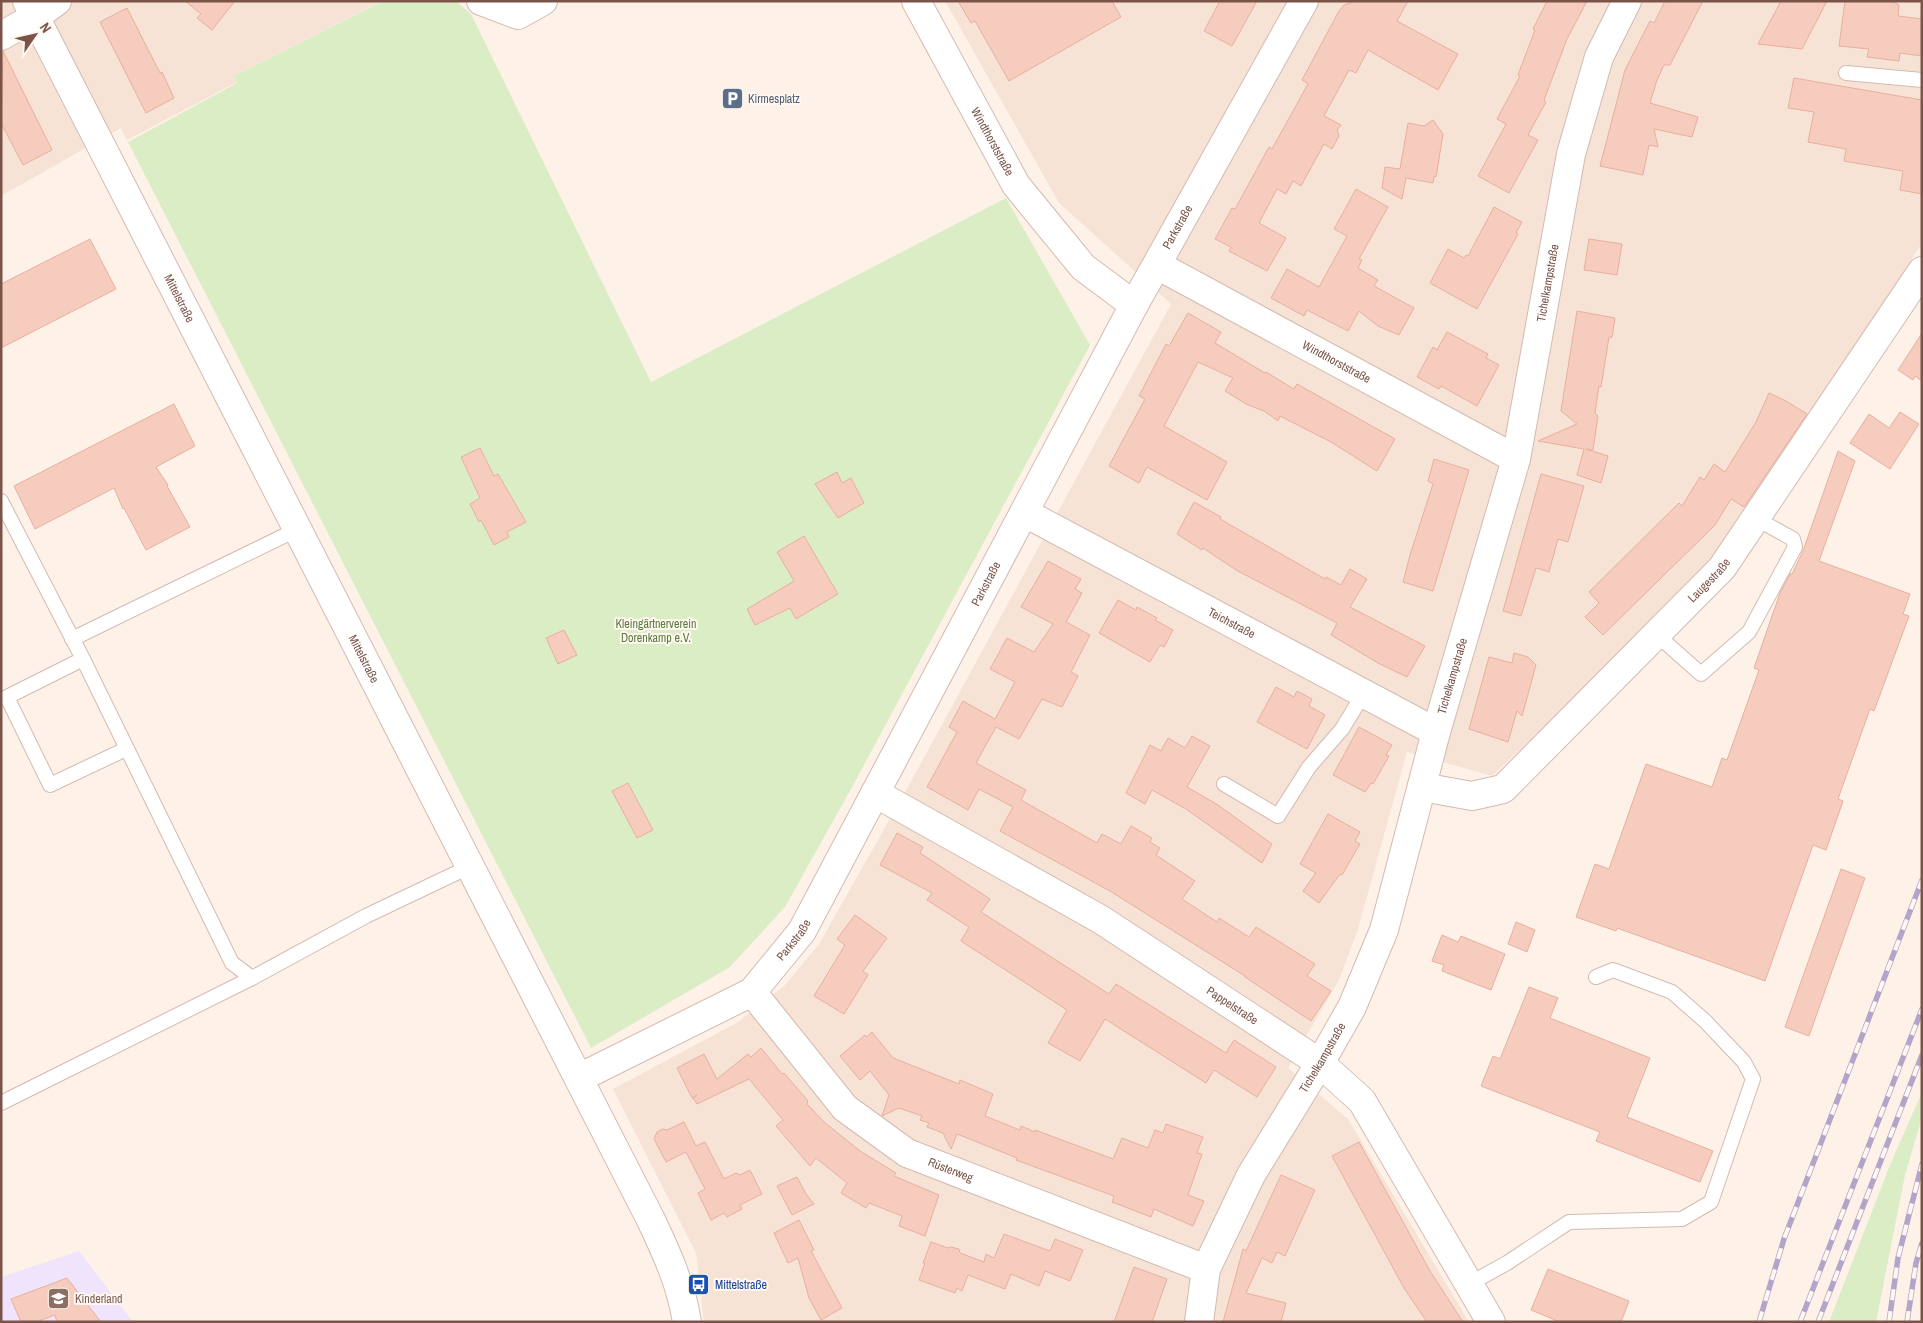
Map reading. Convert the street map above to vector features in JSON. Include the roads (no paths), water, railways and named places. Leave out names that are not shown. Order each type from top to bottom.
[{"type":"street","points":[[1,36],[31,9],[58,1]]},
{"type":"street","points":[[481,1],[518,15],[543,1]]},
{"type":"street","name":"Windthorststraße","points":[[916,1],[1016,185],[1082,267],[1134,305]]},
{"type":"street","name":"Parkstraße","points":[[579,1078],[752,992],[802,931],[1134,305],[1304,1]]},
{"type":"street","name":"Tichelkampstraße","points":[[1198,1322],[1206,1269],[1251,1175],[1352,1007],[1384,930],[1436,732],[1516,459],[1571,154],[1598,56],[1627,1]]},
{"type":"street","name":"Mittelstraße","points":[[31,9],[471,866],[670,1259],[682,1294],[687,1322]]},
{"type":"street","name":"Windthorststraße","points":[[1157,265],[1516,459]]},
{"type":"street","name":"Laugestraße","points":[[1422,787],[1472,796],[1503,789],[1722,568],[1922,271]]},
{"type":"street","name":"Teichstraße","points":[[1025,513],[1436,732]]},
{"type":"street","name":"Pappelstraße","points":[[875,793],[1100,919],[1320,1063],[1362,1101],[1491,1322]]},
{"type":"street","name":"Rüsterweg","points":[[752,992],[845,1108],[907,1153],[1206,1269]]},
{"type":"lane","points":[[1846,73],[1922,80]]},
{"type":"lane","points":[[1,501],[83,659],[232,963],[252,978]]},
{"type":"lane","points":[[1656,634],[1700,674],[1749,632],[1795,546],[1793,539],[1755,518]]},
{"type":"lane","points":[[72,638],[298,529]]},
{"type":"lane","points":[[83,659],[7,697],[50,785],[126,749]]},
{"type":"lane","points":[[1224,784],[1278,816],[1309,767],[1342,729],[1364,694]]},
{"type":"lane","points":[[1,1103],[252,978],[366,916],[471,866]]},
{"type":"lane","points":[[1469,1284],[1507,1263],[1569,1222],[1682,1219],[1711,1202],[1754,1079],[1744,1062],[1705,1021],[1672,992],[1613,970],[1596,977]]},
{"type":"railway","points":[[1759,1322],[1784,1239],[1922,880]]},
{"type":"railway","points":[[1800,1322],[1922,1009]]},
{"type":"railway","points":[[1818,1322],[1922,1055]]},
{"type":"railway","points":[[1889,1322],[1898,1258],[1922,1164]]},
{"type":"railway","points":[[1907,1322],[1916,1263],[1922,1243]]},
{"type":"place","name":"Kirmesplatz","points":[[732,99]]},
{"type":"place","name":"Mittelstraße","points":[[699,1285]]},
{"type":"place","name":"Kinderland","points":[[59,1299]]},
{"type":"park label","name":"Kleingärtnerverein Dorenkamp e.V.","points":[[656,631]]}]
